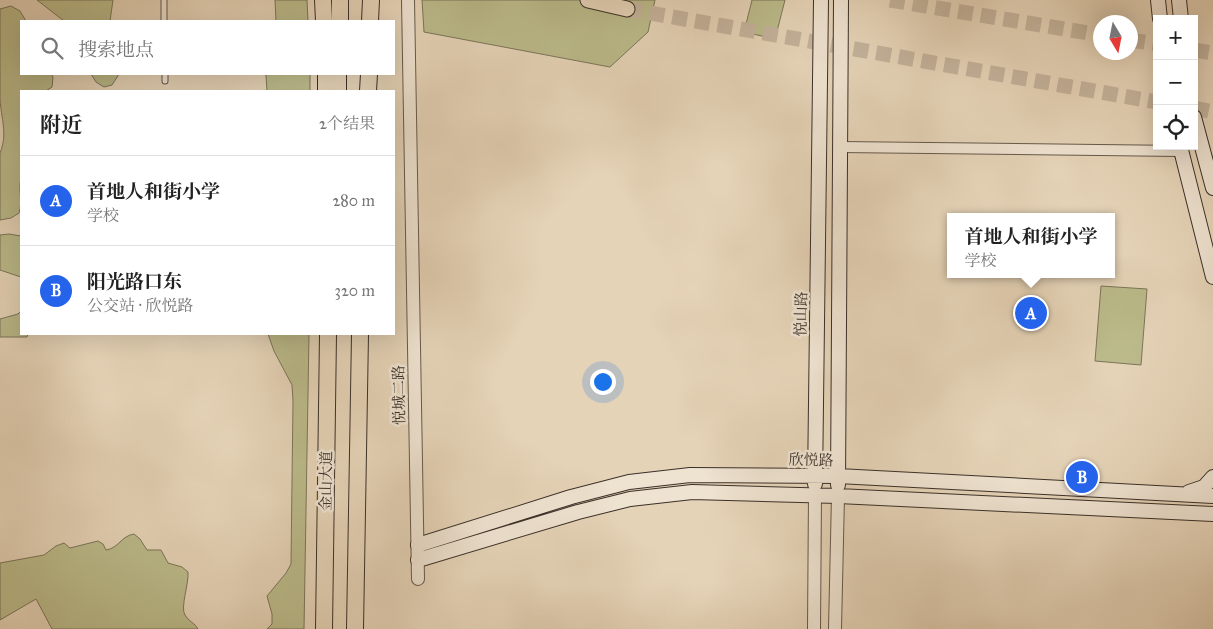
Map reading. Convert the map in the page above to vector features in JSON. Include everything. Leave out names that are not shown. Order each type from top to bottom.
[{"type":"highway","points":[[324,0],[324,20]]},
{"type":"highway","points":[[340,0],[340,20]]},
{"type":"highway","points":[[370,20],[371,0]]},
{"type":"highway","points":[[326,75],[326,90]]},
{"type":"highway","points":[[338,75],[338,90]]},
{"type":"highway","points":[[368,90],[369,75]]},
{"type":"highway","name":"金山大道","points":[[324,629],[328,335]]},
{"type":"highway","name":"金山大道","points":[[355,629],[360,335]]},
{"type":"main road","points":[[588,0],[627,9]]},
{"type":"main road","name":"悦山路","points":[[815,495],[821,0]]},
{"type":"main road","points":[[838,496],[841,0]]},
{"type":"main road","points":[[1158,0],[1160,15]]},
{"type":"main road","points":[[1180,0],[1181,15]]},
{"type":"main road","points":[[1198,132],[1213,188]]},
{"type":"main road","points":[[1181,150],[1213,277]]},
{"type":"main road","name":"欣悦路","points":[[418,545],[571,497],[629,482],[690,475],[838,476],[1213,496]]},
{"type":"main road","points":[[1184,494],[1204,487],[1213,477]]},
{"type":"main road","points":[[418,560],[578,512],[630,499],[692,492],[815,495],[1213,514]]},
{"type":"street","name":"悦城二路","points":[[408,0],[418,579]]},
{"type":"street","points":[[840,147],[1153,148]]},
{"type":"street","name":"悦山路","points":[[814,629],[815,495]]},
{"type":"street","points":[[835,629],[838,496]]},
{"type":"lane","points":[[164,0],[164,20]]},
{"type":"lane","points":[[165,75],[165,81]]},
{"type":"shaded area","points":[[37,0],[113,0],[110,20],[63,20]]},
{"type":"shaded area","points":[[275,0],[307,0],[308,20],[276,20]]},
{"type":"shaded area","points":[[422,0],[655,0],[648,32],[610,67],[424,32]]},
{"type":"shaded area","points":[[752,0],[785,0],[775,39],[744,32]]},
{"type":"shaded area","points":[[11,6],[20,11],[25,20],[20,20],[20,75],[52,75],[53,77],[52,87],[48,90],[20,90],[20,209],[19,213],[11,218],[0,220],[0,153],[4,133],[0,99],[0,9]]},
{"type":"shaded area","points":[[92,75],[118,75],[112,85],[104,87],[96,82]]},
{"type":"shaded area","points":[[266,75],[310,75],[310,90],[267,90]]},
{"type":"shaded area","points":[[0,235],[20,236],[20,277],[0,270]]},
{"type":"shaded area","points":[[1101,286],[1147,289],[1141,365],[1095,361]]},
{"type":"shaded area","points":[[20,312],[20,335],[28,335],[27,337],[0,337],[0,319]]},
{"type":"shaded area","points":[[268,335],[309,335],[304,629],[267,629],[272,624],[272,614],[267,596],[291,564],[292,385],[274,351]]},
{"type":"shaded area","points":[[134,534],[140,539],[147,550],[161,550],[168,563],[182,567],[188,572],[184,612],[186,617],[198,629],[52,629],[36,599],[0,620],[0,563],[44,555],[56,546],[64,543],[70,548],[98,541],[103,544],[106,550]]},
{"type":"tunnel","points":[[890,0],[1093,34]]},
{"type":"tunnel","points":[[627,9],[1153,101]]},
{"type":"tunnel","points":[[1138,41],[1153,43]]},
{"type":"tunnel","points":[[1198,51],[1213,53]]},
{"type":"tunnel","points":[[1198,109],[1213,112]]},
{"type":"place","name":"首地人和街小学","points":[[1031,313]]},
{"type":"place","name":"阳光路口东","points":[[1082,477]]}]
